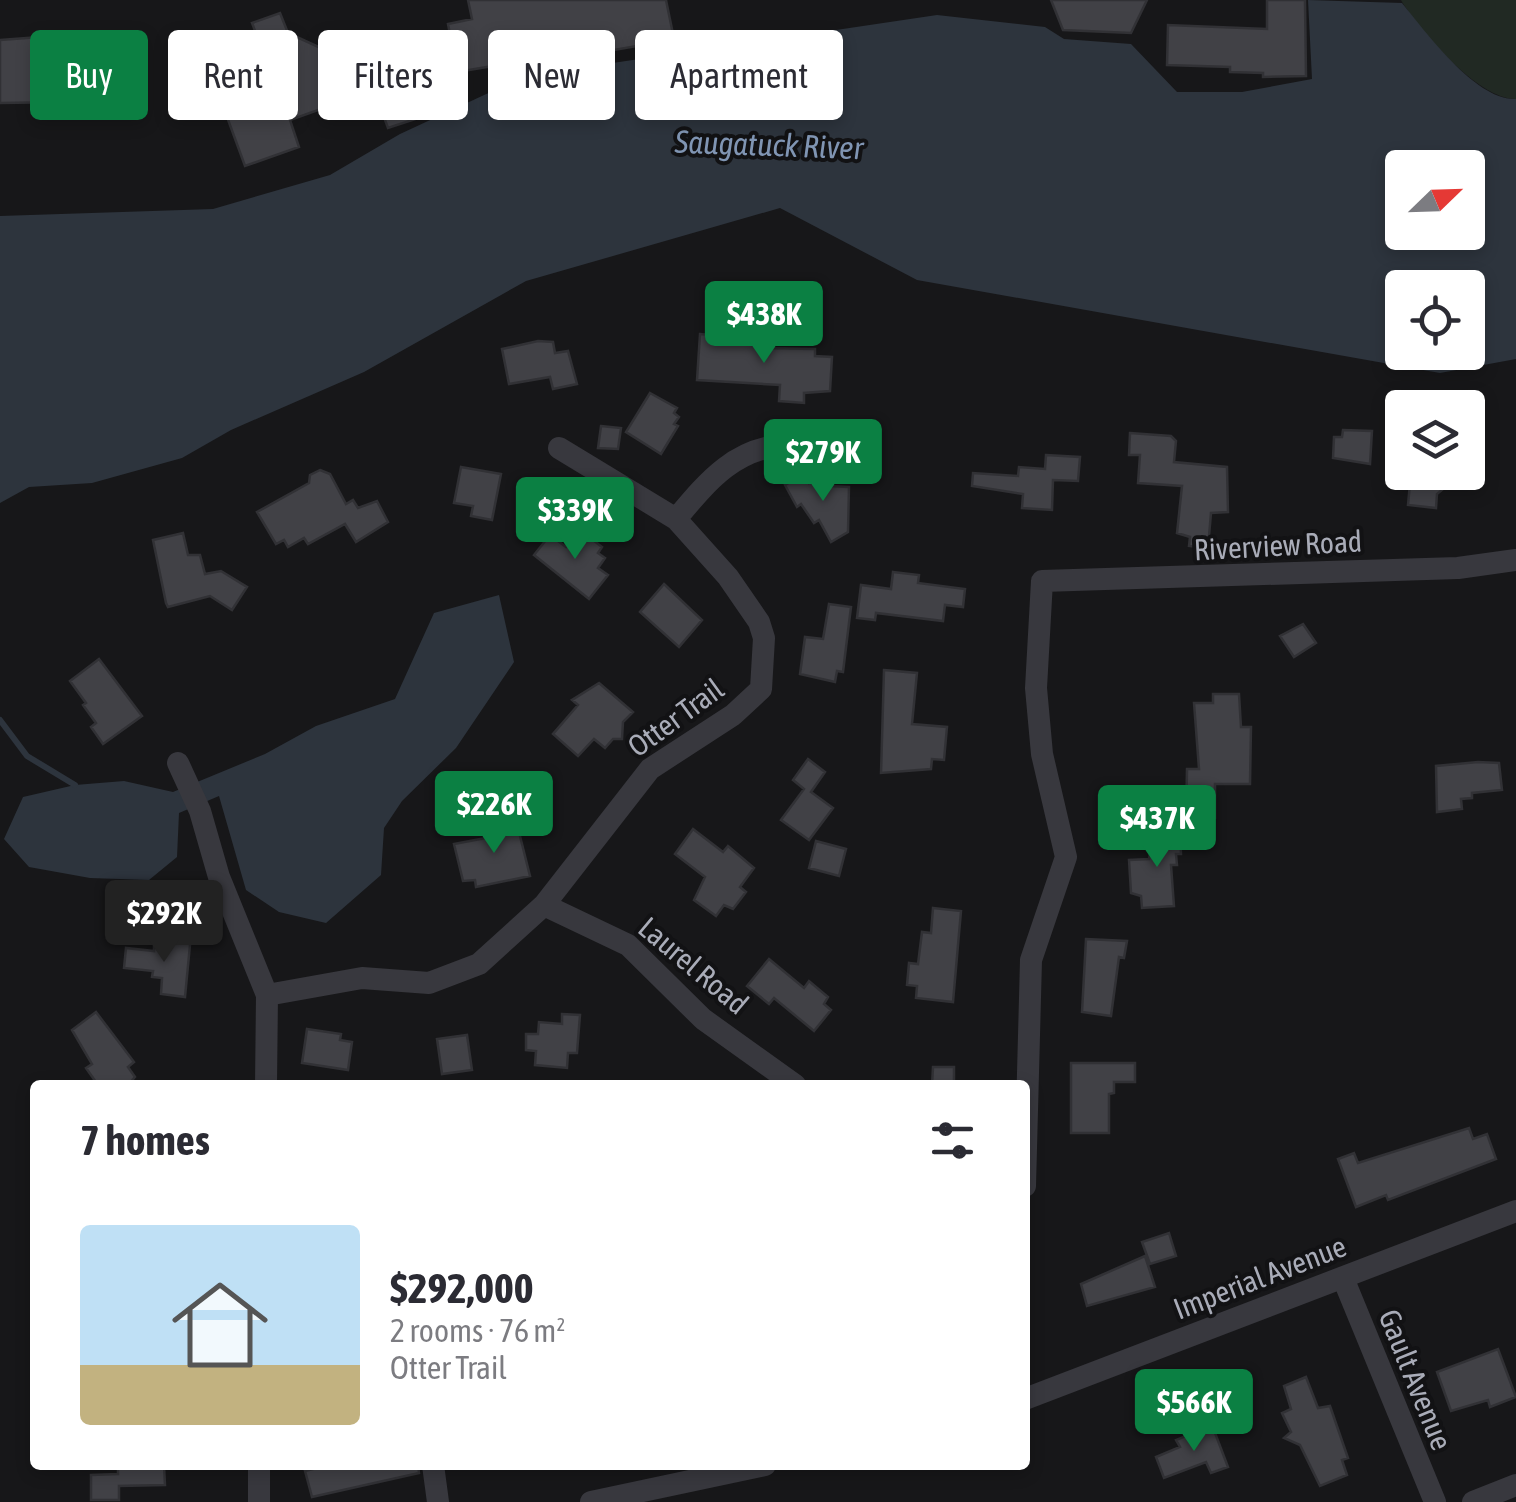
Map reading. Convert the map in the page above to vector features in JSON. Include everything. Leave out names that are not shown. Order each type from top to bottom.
[{"type":"street","points":[[676,520],[710,479],[738,456],[760,446],[787,445]]},
{"type":"street","name":"Otter Trail","points":[[267,994],[362,978],[429,983],[479,964],[544,905],[650,769],[734,715],[761,689],[766,654],[758,622],[728,577],[676,520],[559,448]]},
{"type":"street","name":"Riverview Road","points":[[1028,1080],[1031,960],[1066,856],[1042,754],[1036,688],[1042,582],[1458,568],[1516,560]]},
{"type":"street","points":[[180,767],[267,994],[266,1080]]},
{"type":"street","name":"Laurel Road","points":[[544,905],[628,945],[703,1019],[789,1080]]},
{"type":"street","name":"Imperial Avenue","points":[[1030,1397],[1516,1212]]},
{"type":"street","name":"Gault Avenue","points":[[1343,1278],[1435,1502]]},
{"type":"street","points":[[259,1502],[260,1470]]},
{"type":"street","points":[[434,1470],[438,1502]]},
{"type":"street","points":[[592,1502],[742,1470]]},
{"type":"street","points":[[1472,1502],[1516,1485]]},
{"type":"shaded area","points":[[1401,0],[1516,0],[1516,99],[1501,96],[1468,76],[1435,45]]},
{"type":"water","name":"Saugatuck River","points":[[1308,0],[1402,3],[1468,77],[1501,97],[1516,99],[1516,359],[1485,365],[1485,270],[1385,270],[1385,363],[917,280],[780,208],[526,281],[364,372],[231,430],[182,458],[92,483],[29,487],[0,503],[0,216],[213,209],[330,175],[430,120],[468,120],[468,102],[488,93],[488,120],[615,120],[615,63],[635,60],[635,120],[843,120],[843,30],[836,30],[937,15],[1045,27],[1064,39],[1131,44],[1177,92],[1242,92],[1312,79]]},
{"type":"water","points":[[499,595],[514,662],[456,748],[402,801],[384,828],[381,875],[326,923],[279,912],[246,890],[219,796],[179,813],[177,857],[149,880],[90,878],[29,867],[4,839],[23,797],[75,785],[124,781],[173,792],[265,754],[316,726],[395,699],[434,613]]},
{"type":"building","points":[[468,0],[666,0],[672,30],[635,30],[635,46],[615,50],[615,30],[488,30],[488,67],[468,70],[468,30],[449,30],[448,24],[472,19]]},
{"type":"building","points":[[1051,0],[1147,0],[1131,33],[1063,30]]},
{"type":"building","points":[[1267,0],[1305,0],[1306,76],[1263,77],[1263,73],[1230,72],[1230,67],[1167,65],[1168,25],[1267,29]]},
{"type":"building","points":[[280,13],[287,30],[255,30],[252,23]]},
{"type":"building","points":[[30,38],[30,103],[0,103],[0,40]]},
{"type":"building","points":[[298,38],[318,47],[318,110],[298,117]]},
{"type":"building","points":[[228,120],[290,120],[299,147],[245,166]]},
{"type":"building","points":[[385,120],[412,120],[388,128]]},
{"type":"building","points":[[700,334],[760,340],[760,348],[815,349],[815,356],[832,357],[830,391],[804,393],[804,403],[779,401],[780,385],[697,380]]},
{"type":"building","points":[[538,341],[553,342],[555,353],[568,351],[577,384],[553,389],[550,377],[509,384],[502,349]]},
{"type":"building","points":[[650,393],[677,408],[674,413],[679,417],[674,424],[678,426],[661,454],[626,432]]},
{"type":"building","points":[[601,426],[621,428],[618,449],[598,448]]},
{"type":"building","points":[[1343,430],[1372,431],[1370,464],[1333,458],[1334,437],[1342,437]]},
{"type":"building","points":[[1130,433],[1171,436],[1176,441],[1174,462],[1227,467],[1228,512],[1211,513],[1208,548],[1189,546],[1190,537],[1177,533],[1182,486],[1138,483],[1140,455],[1129,455]]},
{"type":"building","points":[[1046,455],[1080,457],[1078,481],[1053,480],[1052,510],[1022,508],[1023,494],[972,486],[973,473],[1018,476],[1019,467],[1045,469]]},
{"type":"building","points":[[461,467],[501,474],[492,520],[471,516],[473,506],[454,503]]},
{"type":"building","points":[[320,470],[330,474],[346,504],[353,500],[358,508],[377,501],[388,522],[356,542],[345,524],[308,544],[304,538],[288,547],[284,540],[276,544],[257,512],[309,483],[310,475]]},
{"type":"building","points":[[804,474],[809,483],[824,475],[830,486],[849,487],[848,532],[831,542],[819,520],[814,523],[801,504],[797,507],[785,485]]},
{"type":"building","points":[[1409,490],[1442,490],[1437,494],[1436,508],[1408,505]]},
{"type":"building","points":[[579,529],[602,547],[598,553],[605,558],[598,568],[608,575],[589,599],[534,555],[550,535],[566,547]]},
{"type":"building","points":[[183,533],[188,555],[200,555],[205,574],[221,571],[247,587],[232,610],[210,596],[168,607],[153,540]]},
{"type":"building","points":[[893,572],[919,575],[918,583],[965,589],[963,607],[945,605],[943,621],[876,613],[875,620],[857,618],[861,585],[891,589]]},
{"type":"building","points":[[664,584],[702,620],[679,647],[640,612]]},
{"type":"building","points":[[829,604],[851,607],[843,672],[837,671],[835,682],[800,674],[805,637],[823,639]]},
{"type":"building","points":[[1303,624],[1316,643],[1294,657],[1280,636]]},
{"type":"building","points":[[99,659],[142,716],[103,744],[91,727],[96,723],[83,705],[86,703],[70,681]]},
{"type":"building","points":[[884,670],[917,673],[912,724],[947,727],[944,760],[932,759],[931,769],[881,773]]},
{"type":"building","points":[[599,683],[633,712],[623,722],[622,739],[613,739],[605,748],[594,739],[578,756],[553,734],[578,705],[572,700]]},
{"type":"building","points":[[1213,694],[1239,694],[1241,727],[1251,727],[1250,784],[1215,784],[1215,818],[1186,818],[1187,769],[1199,769],[1194,703],[1213,703]]},
{"type":"building","points":[[808,759],[825,772],[811,792],[833,808],[809,840],[781,820],[804,789],[793,780]]},
{"type":"building","points":[[1499,763],[1502,790],[1472,793],[1472,798],[1461,799],[1462,809],[1437,812],[1436,766]]},
{"type":"building","points":[[515,816],[530,876],[476,887],[475,880],[463,881],[454,844],[496,836],[493,820]]},
{"type":"building","points":[[1180,827],[1181,854],[1176,854],[1177,865],[1171,865],[1174,906],[1142,908],[1141,896],[1131,893],[1129,860],[1149,859],[1154,828]]},
{"type":"building","points":[[693,829],[723,852],[728,846],[754,868],[740,887],[746,892],[733,909],[724,905],[716,916],[694,900],[705,877],[675,854]]},
{"type":"building","points":[[816,841],[846,849],[839,876],[809,868]]},
{"type":"building","points":[[933,908],[961,911],[953,1002],[916,998],[917,986],[907,985],[909,963],[918,964],[922,932],[931,933]]},
{"type":"building","points":[[174,937],[184,938],[190,945],[185,997],[161,994],[162,978],[152,977],[153,971],[124,968],[126,948],[154,951],[154,944],[165,946]]},
{"type":"building","points":[[1086,939],[1127,941],[1124,958],[1119,957],[1111,1016],[1082,1012]]},
{"type":"building","points":[[769,959],[804,988],[809,981],[828,997],[824,1004],[831,1010],[814,1031],[774,998],[769,1004],[747,986]]},
{"type":"building","points":[[96,1012],[134,1062],[128,1067],[135,1077],[94,1080],[86,1068],[92,1064],[72,1030]]},
{"type":"building","points":[[562,1014],[580,1015],[577,1053],[568,1053],[567,1068],[535,1065],[536,1051],[526,1050],[526,1034],[538,1034],[539,1022],[562,1024]]},
{"type":"building","points":[[307,1029],[341,1034],[340,1040],[352,1042],[348,1070],[302,1063]]},
{"type":"building","points":[[467,1035],[472,1070],[442,1074],[437,1039]]},
{"type":"building","points":[[1071,1063],[1135,1063],[1135,1082],[1114,1082],[1114,1093],[1109,1094],[1109,1133],[1071,1133]]},
{"type":"building","points":[[933,1067],[954,1067],[954,1080],[932,1080]]},
{"type":"building","points":[[1469,1128],[1473,1139],[1487,1134],[1496,1159],[1388,1200],[1386,1195],[1356,1207],[1338,1159],[1354,1153],[1358,1163]]},
{"type":"building","points":[[1169,1233],[1176,1256],[1150,1264],[1142,1242]]},
{"type":"building","points":[[1145,1256],[1155,1287],[1087,1306],[1081,1284]]},
{"type":"building","points":[[1498,1349],[1516,1397],[1490,1407],[1488,1400],[1451,1411],[1437,1372]]},
{"type":"building","points":[[1306,1377],[1318,1408],[1330,1406],[1348,1458],[1342,1460],[1347,1475],[1320,1486],[1300,1445],[1284,1438],[1291,1432],[1282,1413],[1291,1409],[1284,1386]]},
{"type":"building","points":[[1212,1425],[1228,1467],[1211,1473],[1206,1462],[1164,1478],[1156,1457],[1180,1447],[1176,1440]]},
{"type":"building","points":[[118,1470],[164,1470],[165,1485],[119,1486],[119,1500],[91,1500],[91,1475],[118,1474]]},
{"type":"building","points":[[419,1470],[419,1473],[312,1497],[305,1471]]},
{"type":"waterway","points":[[0,720],[27,756],[75,785]]}]
